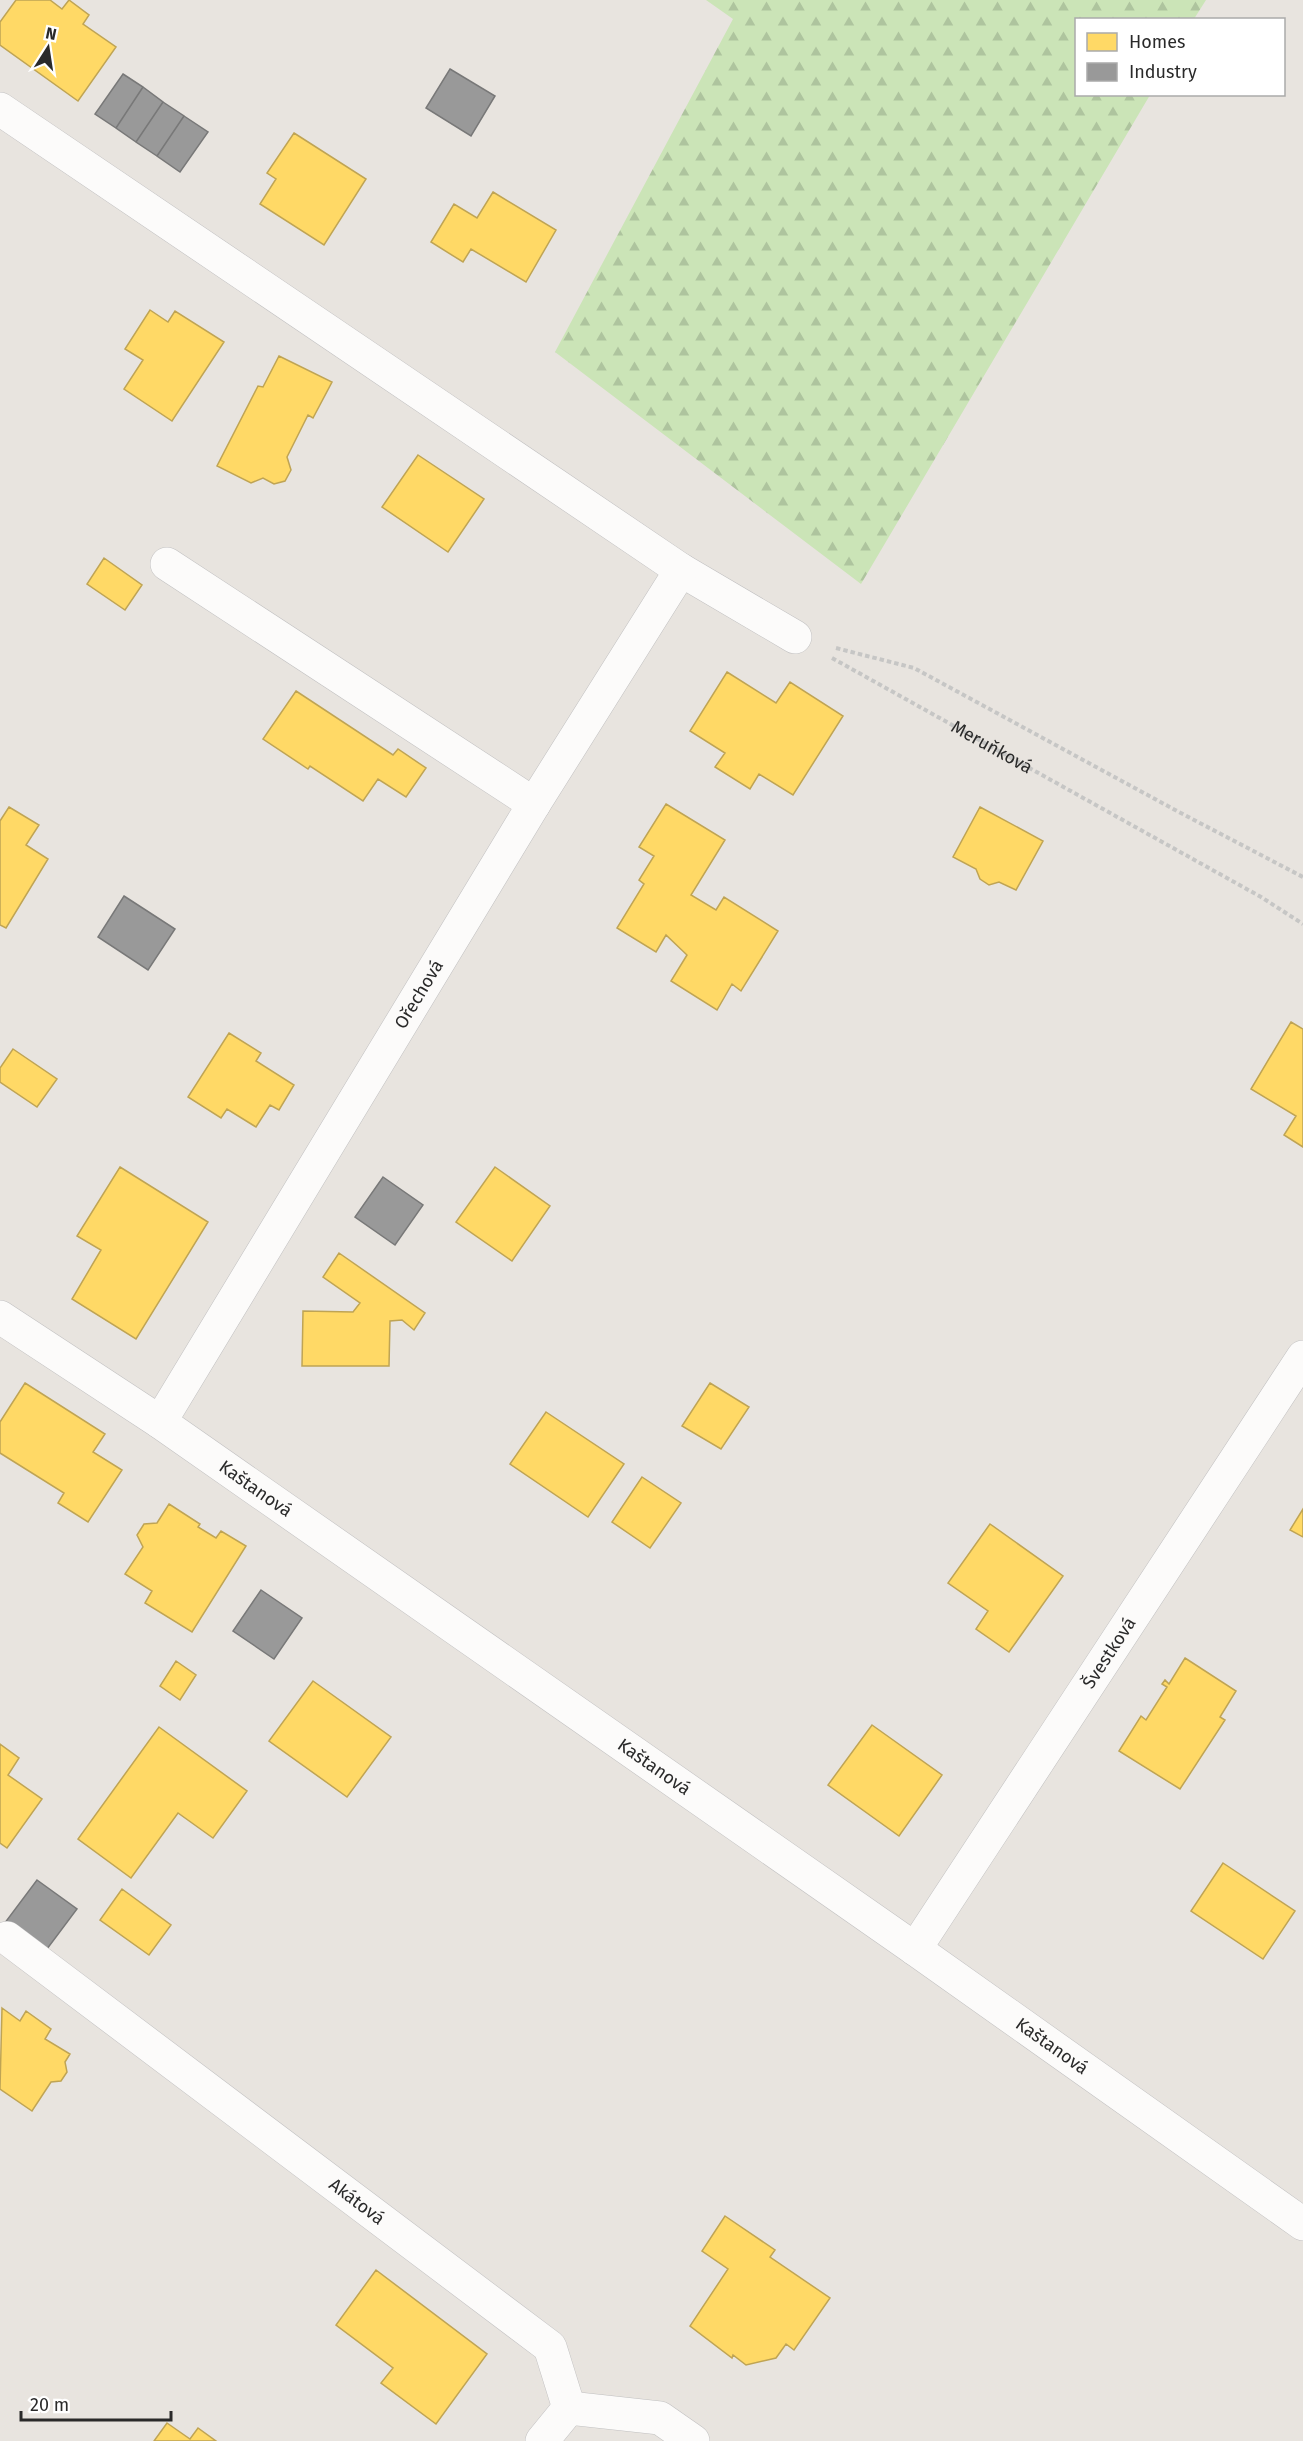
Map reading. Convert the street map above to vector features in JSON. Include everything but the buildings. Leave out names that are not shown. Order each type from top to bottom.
[{"type":"street","points":[[0,109],[681,570],[795,637]]},
{"type":"street","points":[[167,564],[534,804]]},
{"type":"street","name":"Ořechová","points":[[160,1422],[534,804],[681,570]]},
{"type":"street","name":"Kaštanová","points":[[0,1317],[160,1422],[915,1949],[1303,2224]]},
{"type":"street","name":"Švestková","points":[[915,1949],[1301,1366]]},
{"type":"street","name":"Akátová","points":[[7,1938],[550,2347],[569,2408]]},
{"type":"street","points":[[542,2441],[569,2408],[660,2418],[693,2441]]},
{"type":"path","points":[[795,637],[914,668],[1303,877]]},
{"type":"path","name":"Meruňková","points":[[795,637],[1261,897],[1303,924]]},
{"type":"green space","points":[[706,0],[1206,0],[1195,18],[1075,18],[1075,96],[1149,96],[861,584],[555,352],[733,19]]}]
